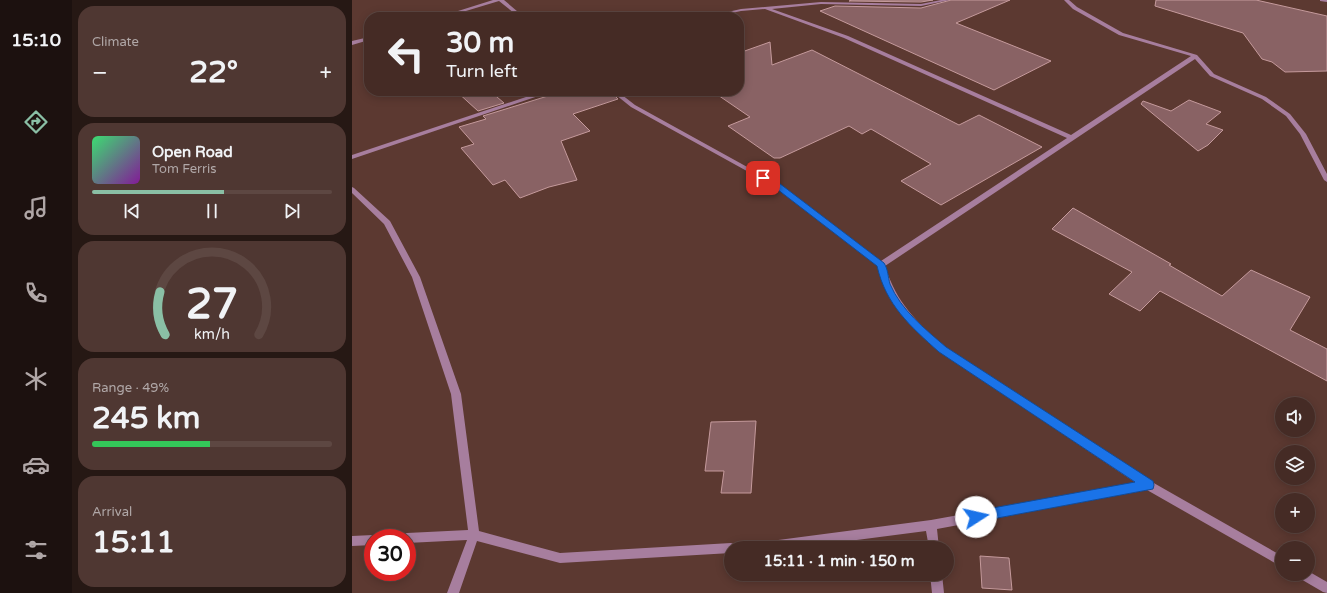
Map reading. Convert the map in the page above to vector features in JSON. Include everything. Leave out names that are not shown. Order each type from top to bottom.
[{"type":"street","points":[[458,12],[498,0]]},
{"type":"street","points":[[501,0],[516,12]]},
{"type":"street","points":[[731,12],[822,3],[921,5],[948,0]]},
{"type":"street","points":[[1066,0],[1075,8],[1121,34],[1195,56],[1212,75],[1264,98],[1288,115],[1303,134],[1327,180]]},
{"type":"street","points":[[1322,0],[1327,1]]},
{"type":"street","points":[[766,8],[846,37],[1072,138]]},
{"type":"street","points":[[352,44],[364,40]]},
{"type":"street","points":[[881,265],[1195,56]]},
{"type":"street","points":[[352,157],[535,96]]},
{"type":"street","points":[[621,96],[634,106],[776,185],[881,265],[886,284],[898,305],[915,325],[942,350],[1148,485],[1275,558]]},
{"type":"street","points":[[352,189],[387,223],[416,277],[456,394],[474,535],[453,593]]},
{"type":"street","points":[[809,541],[931,525],[1148,485]]},
{"type":"street","points":[[931,525],[933,541]]},
{"type":"street","points":[[416,538],[474,535],[560,558],[724,548]]},
{"type":"street","points":[[352,541],[364,540]]},
{"type":"street","points":[[937,581],[938,593]]},
{"type":"street","points":[[1314,581],[1327,588]]},
{"type":"building","points":[[933,0],[921,2],[849,1]]},
{"type":"building","points":[[951,0],[1010,0],[956,23],[1051,61],[994,90],[820,11],[835,6],[921,8]]},
{"type":"building","points":[[1156,0],[1256,0],[1327,16],[1327,71],[1285,72],[1272,62],[1262,59],[1243,33],[1155,6]]},
{"type":"building","points":[[770,42],[772,65],[812,50],[959,125],[979,115],[1042,147],[941,205],[901,181],[931,164],[871,129],[862,134],[849,126],[780,158],[774,158],[728,126],[750,117],[719,96],[744,96],[744,51]]},
{"type":"building","points":[[462,96],[496,96],[504,103],[478,111]]},
{"type":"building","points":[[548,96],[615,96],[618,99],[573,114],[590,131],[561,141],[577,180],[549,187],[520,198],[505,180],[493,185],[461,148],[474,144],[459,127],[486,119],[483,116]]},
{"type":"building","points":[[1189,100],[1221,112],[1206,124],[1223,130],[1208,145],[1198,151],[1141,104],[1143,101],[1171,111]]},
{"type":"building","points":[[1073,208],[1171,264],[1169,265],[1222,296],[1251,270],[1310,297],[1290,330],[1327,349],[1327,381],[1160,291],[1140,311],[1109,294],[1132,272],[1052,229]]},
{"type":"building","points":[[756,421],[751,493],[721,493],[724,471],[705,471],[711,422]]},
{"type":"building","points":[[980,556],[1009,558],[1012,590],[982,588]]},
{"type":"route","points":[[763,178],[776,185],[881,265],[886,284],[898,305],[915,325],[942,350],[1148,485],[976,517]]}]
